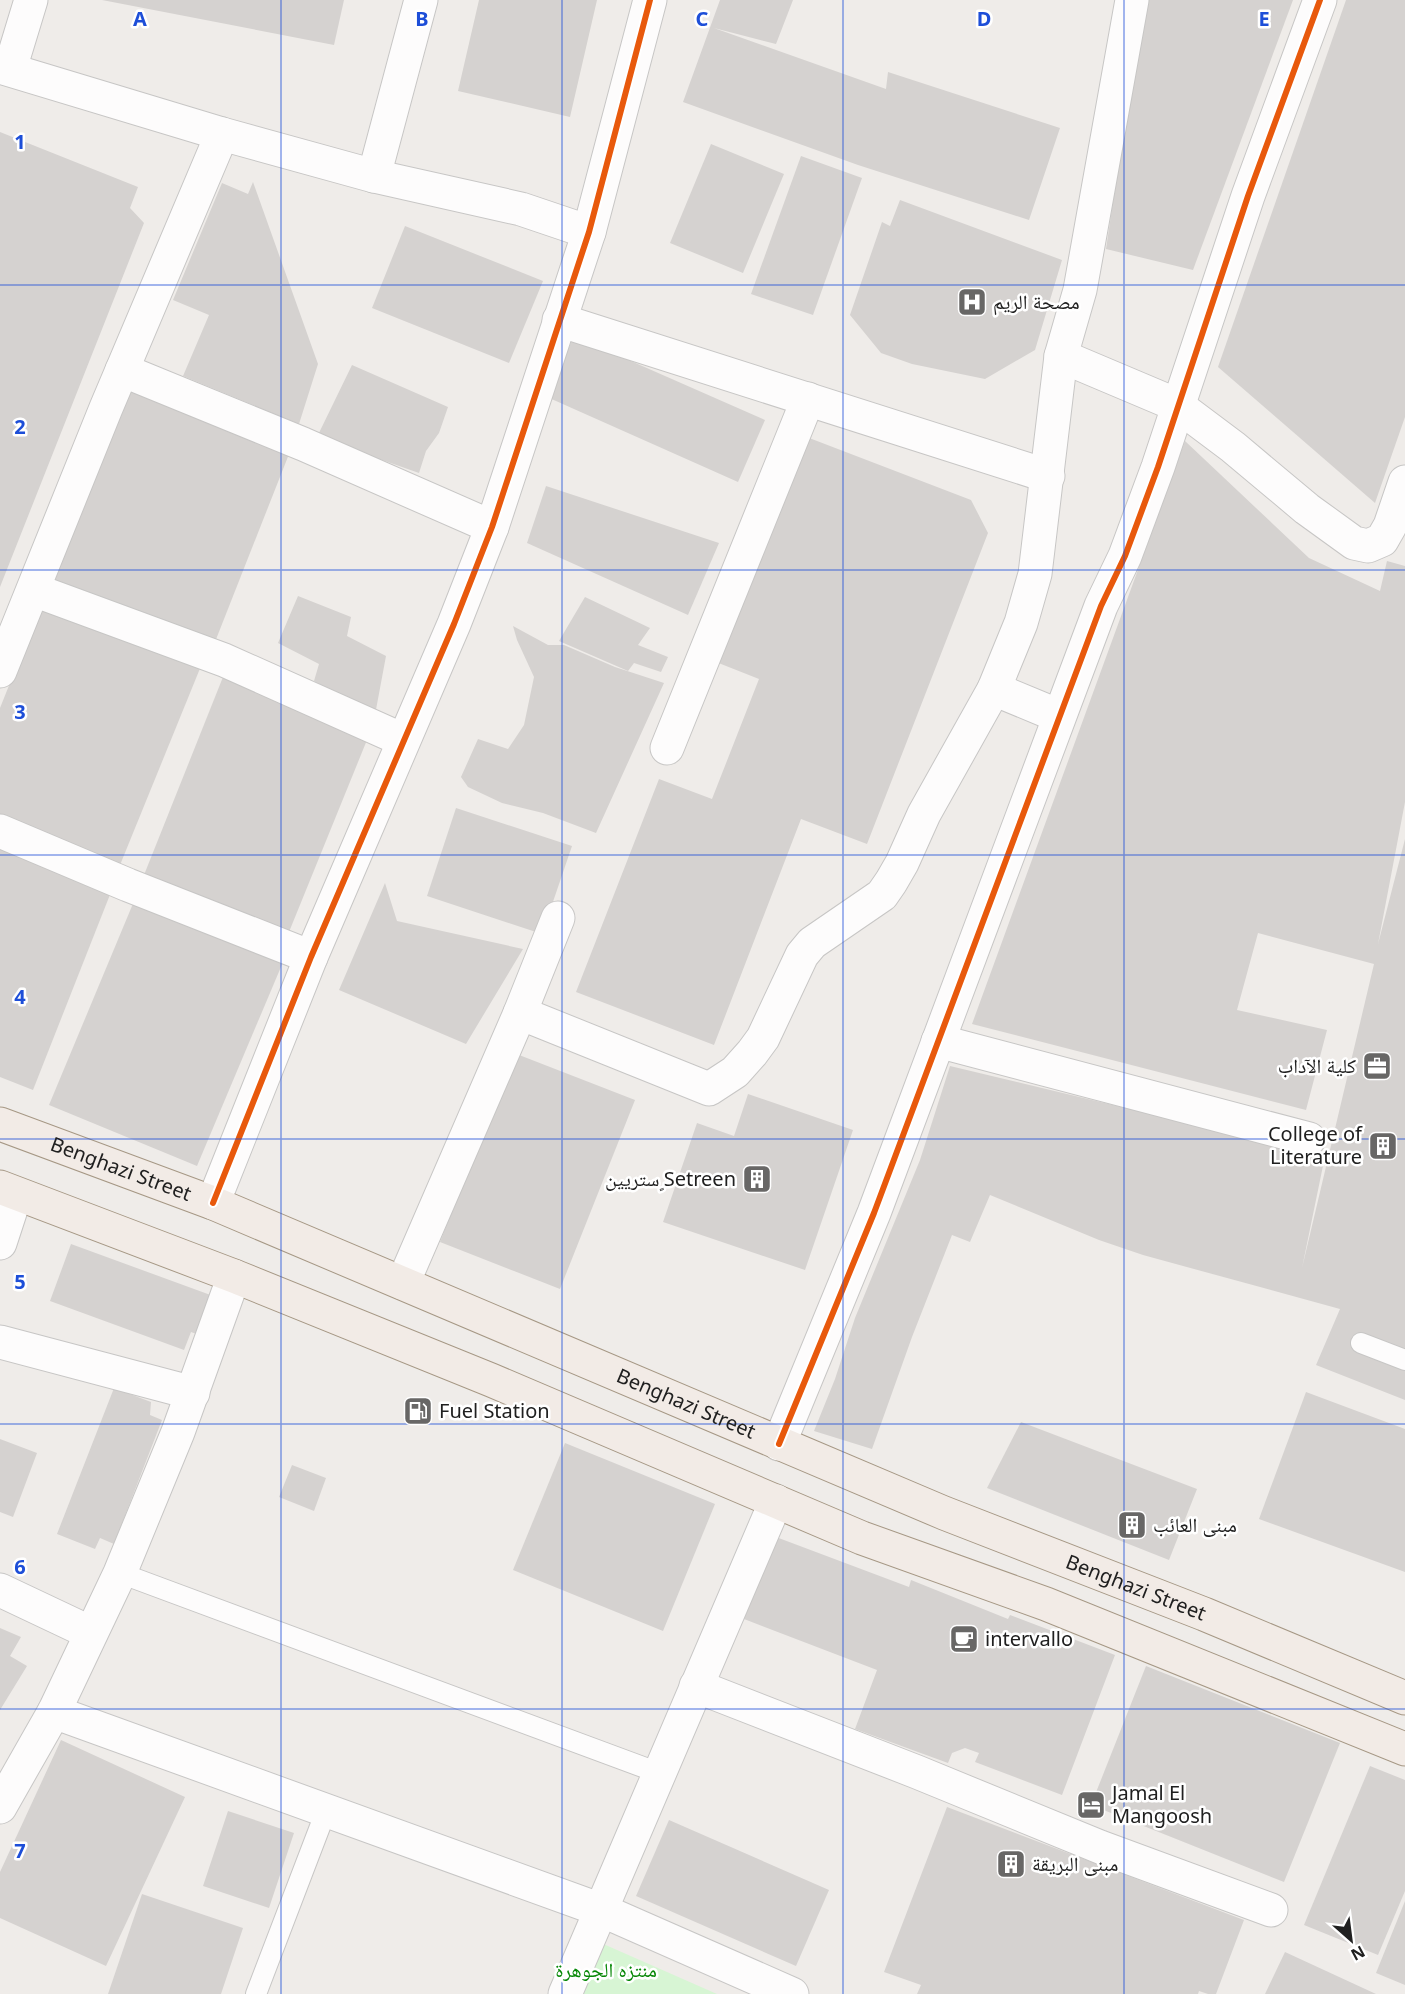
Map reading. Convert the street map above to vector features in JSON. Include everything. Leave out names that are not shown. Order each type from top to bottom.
[{"type":"main road","name":"Benghazi Street","points":[[0,1124],[213,1203],[944,1513],[1204,1614],[1405,1698]]},
{"type":"main road","points":[[8,1190],[234,1276],[491,1380],[862,1538],[1046,1604],[1405,1749]]},
{"type":"street","points":[[31,0],[5,68],[222,134],[374,176],[521,209],[589,232]]},
{"type":"street","points":[[374,176],[421,0]]},
{"type":"street","points":[[213,1203],[311,957],[454,624],[492,526],[589,232],[650,0]]},
{"type":"street","points":[[520,1013],[709,1089],[735,1072],[763,1038],[802,955],[824,933],[882,895],[891,882],[924,814],[994,690],[1021,623],[1035,574],[1061,356],[1080,290],[1132,0]]},
{"type":"street","points":[[779,1444],[874,1213],[1101,606],[1125,556],[1158,467],[1248,195],[1320,0]]},
{"type":"street","points":[[0,671],[222,134]]},
{"type":"street","points":[[560,320],[1048,476]]},
{"type":"street","points":[[1061,356],[1177,405],[1233,447],[1307,509],[1354,543],[1368,546],[1382,540],[1390,526],[1405,482]]},
{"type":"street","points":[[123,370],[303,444],[492,526]]},
{"type":"street","points":[[667,748],[808,399]]},
{"type":"street","points":[[34,590],[224,660],[403,740]]},
{"type":"street","points":[[994,690],[1059,716]]},
{"type":"street","points":[[0,831],[128,885],[311,957]]},
{"type":"street","points":[[403,1283],[520,1013],[558,918]]},
{"type":"street","points":[[938,1041],[1309,1139]]},
{"type":"street","points":[[0,1243],[8,1190]]},
{"type":"street","points":[[0,1807],[54,1712],[120,1573],[193,1393],[234,1276]]},
{"type":"street","points":[[0,1342],[193,1393]]},
{"type":"street","points":[[565,1994],[776,1501]]},
{"type":"street","points":[[0,1590],[91,1633]]},
{"type":"street","points":[[696,1686],[917,1772],[1100,1847],[1271,1910]]},
{"type":"street","points":[[54,1712],[601,1911],[792,1994]]},
{"type":"lane","points":[[1361,1343],[1405,1360]]},
{"type":"lane","points":[[120,1573],[659,1773]]},
{"type":"lane","points":[[256,1994],[326,1811]]},
{"type":"green space","name":"منتزه الجوهرة","points":[[592,1939],[717,1994],[571,1994]]},
{"type":"building","points":[[102,0],[344,0],[334,45]]},
{"type":"building","points":[[479,0],[597,0],[570,117],[458,91]]},
{"type":"building","points":[[720,0],[793,0],[776,44],[714,28],[886,89],[888,72],[1060,128],[1029,220],[858,165],[683,102]]},
{"type":"building","points":[[1143,0],[1293,0],[1193,270],[1106,249]]},
{"type":"building","points":[[1346,0],[1405,0],[1405,417],[1375,503],[1218,367]]},
{"type":"building","points":[[0,132],[138,187],[130,208],[144,223],[0,587]]},
{"type":"building","points":[[711,144],[784,174],[743,273],[670,243]]},
{"type":"building","points":[[801,156],[862,178],[813,315],[751,294]]},
{"type":"building","points":[[253,182],[318,364],[299,424],[183,376],[209,315],[173,300],[222,183],[248,194]]},
{"type":"building","points":[[900,200],[1062,260],[1035,350],[985,379],[912,364],[881,353],[850,315],[882,222],[890,226]]},
{"type":"building","points":[[405,226],[543,281],[509,363],[372,308]]},
{"type":"building","points":[[574,336],[765,420],[738,482],[547,397]]},
{"type":"building","points":[[352,365],[448,407],[439,433],[426,451],[419,473],[317,437]]},
{"type":"building","points":[[128,386],[291,449],[213,647],[50,584]]},
{"type":"building","points":[[804,436],[971,500],[988,533],[867,844],[801,819],[714,1045],[576,992],[659,779],[712,799],[759,679],[716,662]]},
{"type":"building","points":[[1185,441],[1309,558],[1380,591],[1387,561],[1405,566],[1405,802],[1378,944],[1405,839],[1405,1400],[1316,1365],[1340,1309],[1143,1255],[1099,1240],[990,1195],[970,1242],[952,1235],[872,1449],[814,1431],[835,1379],[855,1318],[920,1160],[950,1066],[1325,1156],[1302,1268],[1374,964],[1258,933],[1237,1010],[1327,1030],[1306,1110],[972,1024]]},
{"type":"building","points":[[546,486],[719,543],[688,615],[527,543]]},
{"type":"building","points":[[298,596],[351,617],[347,636],[386,656],[375,715],[314,681],[319,664],[278,643]]},
{"type":"building","points":[[585,597],[650,628],[638,645],[668,657],[661,672],[634,663],[628,671],[559,641]]},
{"type":"building","points":[[42,603],[201,666],[120,865],[0,818],[0,708]]},
{"type":"building","points":[[513,626],[548,645],[564,645],[615,667],[664,683],[596,833],[543,813],[502,803],[468,787],[461,777],[478,739],[508,749],[524,725],[534,677]]},
{"type":"building","points":[[223,677],[369,735],[289,932],[144,875]]},
{"type":"building","points":[[456,808],[572,846],[542,934],[427,896]]},
{"type":"building","points":[[0,844],[113,887],[33,1090],[0,1077]]},
{"type":"building","points":[[385,883],[397,921],[523,949],[466,1044],[339,990]]},
{"type":"building","points":[[137,894],[286,955],[197,1166],[49,1105]]},
{"type":"building","points":[[514,1053],[635,1100],[560,1289],[440,1242]]},
{"type":"building","name":"ستريين ٍSetreen","points":[[748,1094],[853,1130],[805,1270],[663,1222],[697,1123],[734,1136]]},
{"type":"building","points":[[71,1244],[216,1297],[202,1336],[191,1332],[184,1350],[50,1301]]},
{"type":"building","points":[[114,1388],[151,1402],[150,1415],[162,1420],[114,1544],[100,1538],[95,1549],[57,1534]]},
{"type":"building","points":[[1306,1392],[1405,1429],[1405,1572],[1259,1519]]},
{"type":"building","name":"مبنى العائب","points":[[1021,1422],[1197,1489],[1169,1560],[987,1488]]},
{"type":"building","points":[[0,1439],[37,1453],[13,1517],[0,1512]]},
{"type":"building","points":[[565,1443],[715,1504],[663,1631],[513,1570]]},
{"type":"building","points":[[292,1465],[326,1478],[314,1511],[279,1497]]},
{"type":"building","points":[[776,1537],[909,1587],[911,1580],[1008,1619],[1010,1615],[1115,1655],[1062,1795],[975,1762],[979,1753],[965,1748],[952,1753],[948,1763],[855,1729],[877,1670],[744,1619]]},
{"type":"building","points":[[0,1628],[21,1637],[10,1656],[27,1666],[0,1710]]},
{"type":"building","points":[[1146,1666],[1340,1743],[1284,1882],[1091,1805]]},
{"type":"building","points":[[61,1740],[185,1797],[106,1966],[0,1918],[0,1872]]},
{"type":"building","points":[[1370,1766],[1405,1780],[1405,1891],[1378,1955],[1304,1925]]},
{"type":"building","name":"مبنى البريقة","points":[[947,1807],[1244,1920],[1216,1994],[1199,1991],[1198,1994],[917,1994],[921,1985],[884,1972]]},
{"type":"building","points":[[228,1811],[294,1833],[269,1908],[203,1886]]},
{"type":"building","points":[[669,1820],[829,1890],[796,1966],[636,1896]]},
{"type":"building","points":[[142,1894],[243,1928],[221,1994],[108,1994]]},
{"type":"building","points":[[1405,1901],[1405,1985],[1376,1973]]},
{"type":"building","points":[[1285,1952],[1376,1994],[1265,1994]]},
{"type":"cycle path","points":[[213,1203],[311,957],[454,624],[492,527],[589,232],[650,0]]},
{"type":"cycle path","points":[[779,1444],[874,1213],[1101,606],[1125,556],[1158,467],[1248,196],[1320,0]]},
{"type":"place","name":"مصحة الريم","points":[[972,302]]},
{"type":"place","name":"كلية الآداب","points":[[1377,1066]]},
{"type":"place","name":"College of Literature","points":[[1383,1146]]},
{"type":"place","name":"ستريين ٍSetreen","points":[[757,1179]]},
{"type":"place","name":"Fuel Station","points":[[418,1411]]},
{"type":"place","name":"مبنى العائب","points":[[1132,1525]]},
{"type":"place","name":"intervallo","points":[[964,1639]]},
{"type":"place","name":"Jamal El Mangoosh","points":[[1091,1805]]},
{"type":"place","name":"مبنى البريقة","points":[[1011,1864]]}]
